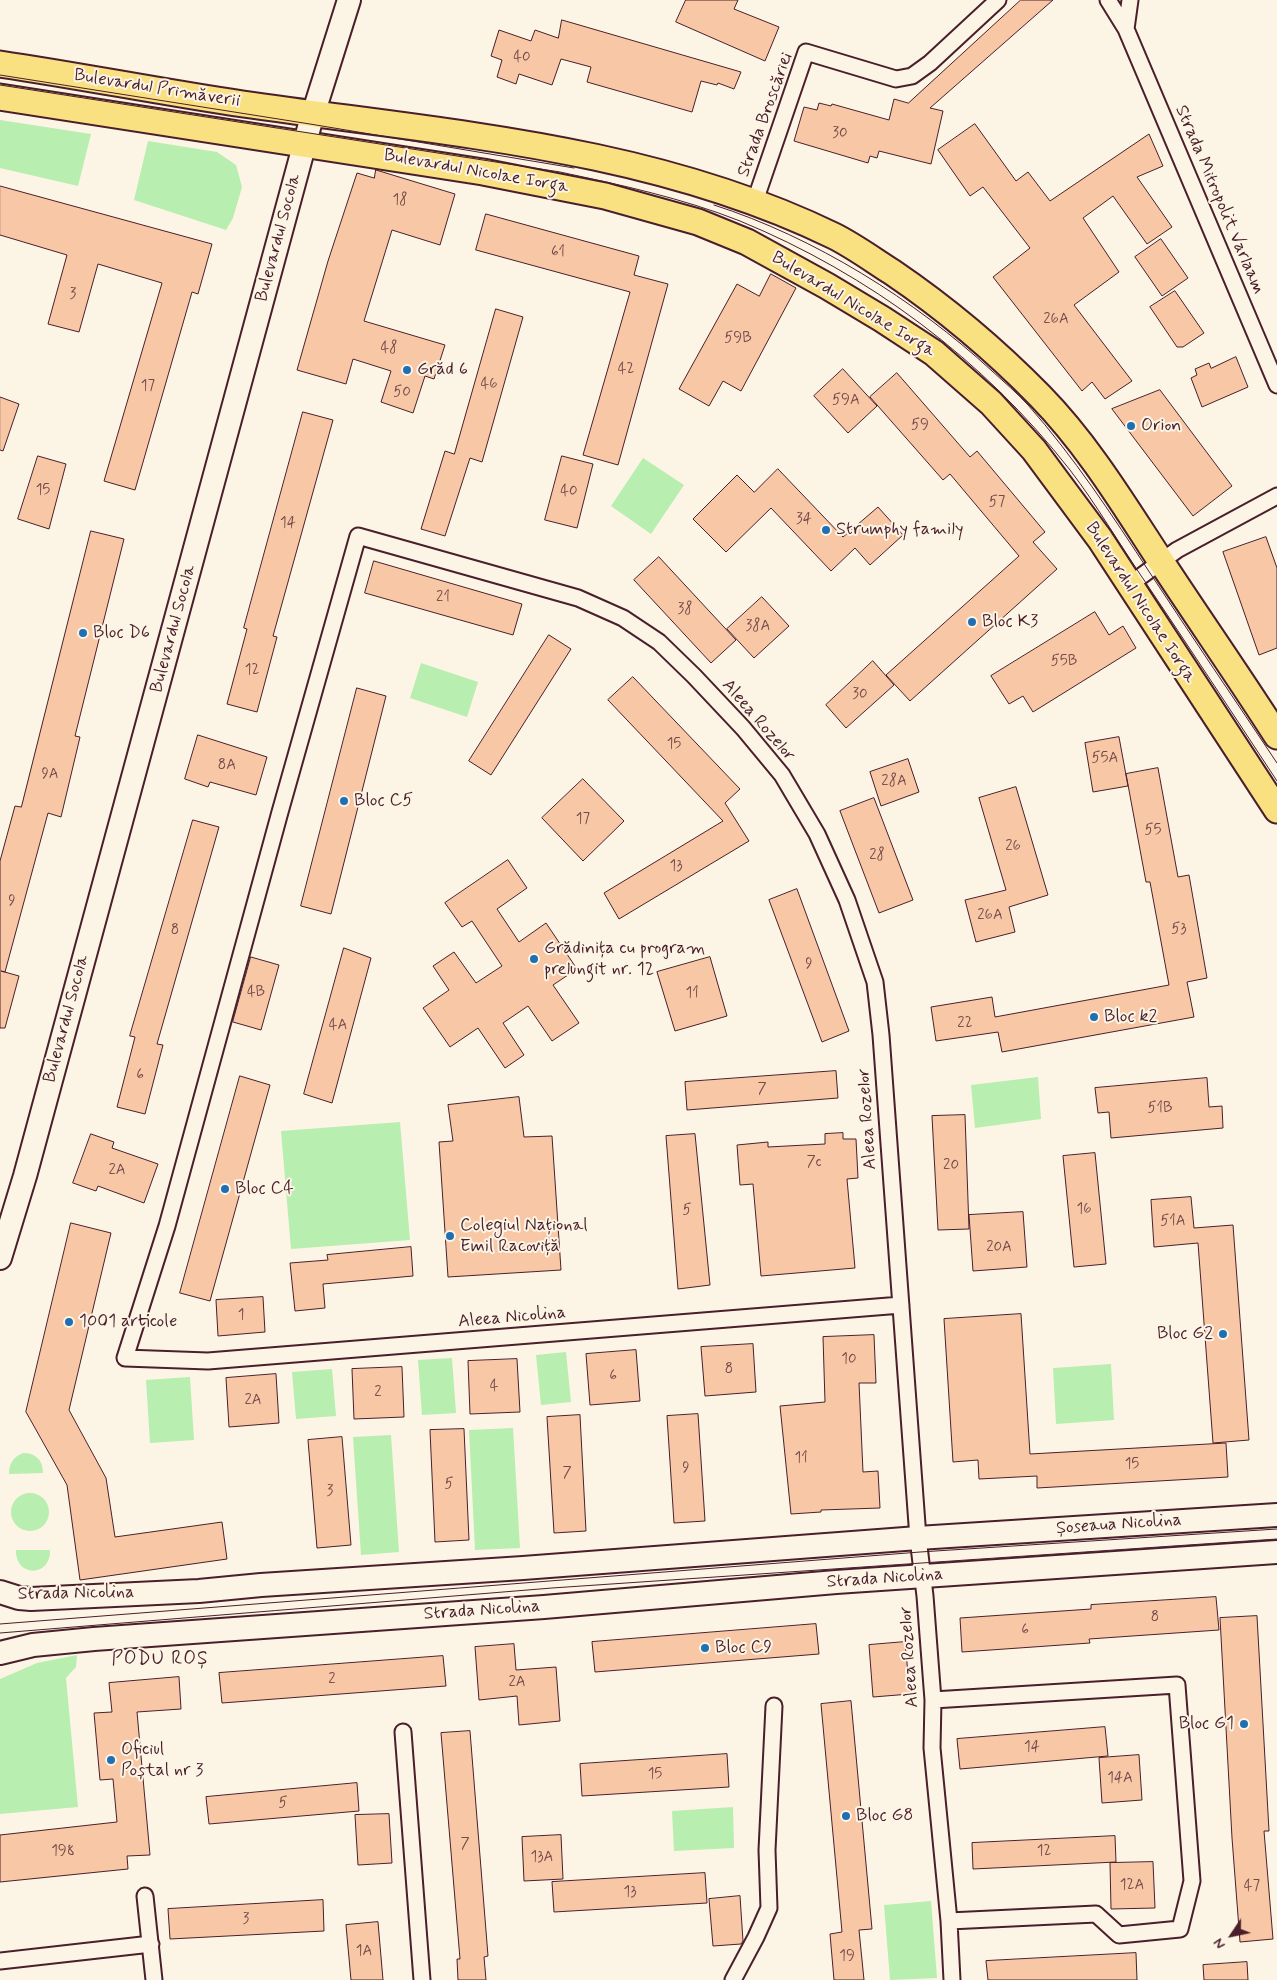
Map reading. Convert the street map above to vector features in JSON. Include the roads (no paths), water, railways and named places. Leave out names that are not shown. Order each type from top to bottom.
[{"type":"main road","name":"Bulevardul Socola","points":[[0,1258],[25,1176],[305,144],[349,0]]},
{"type":"main road","name":"Bulevardul Primăverii","points":[[0,64],[243,104],[314,112]]},
{"type":"main road","name":"Bulevardul Primăverii","points":[[0,97],[305,144]]},
{"type":"main road","name":"Bulevardul Nicolae Iorga","points":[[314,112],[492,137],[570,151],[647,169],[754,201],[837,237],[873,259],[936,303],[987,346],[1041,397],[1089,453],[1277,736]]},
{"type":"main road","name":"Bulevardul Nicolae Iorga","points":[[305,144],[483,172],[605,196],[698,222],[747,242],[826,286],[927,348],[991,403],[1034,450],[1100,539],[1277,810]]},
{"type":"main road","name":"Șoseaua Nicolina","points":[[962,1536],[1277,1514]]},
{"type":"main road","name":"Strada Nicolina","points":[[0,1592],[19,1598],[31,1599],[199,1591],[261,1585],[962,1536]]},
{"type":"main road","name":"Strada Nicolina","points":[[0,1653],[33,1645],[94,1639],[489,1611],[836,1582],[1277,1552]]},
{"type":"street","name":"Strada Broscăriei","points":[[754,201],[806,52],[896,79],[912,76],[930,63],[998,0]]},
{"type":"street","name":"Strada Mitropolit Varlaam","points":[[1108,0],[1126,29],[1277,385]]},
{"type":"street","points":[[1126,29],[1130,0]]},
{"type":"street","points":[[1129,584],[1177,550],[1277,496]]},
{"type":"street","name":"Aleea Rozelor","points":[[125,1358],[166,1226],[358,536],[578,598],[622,618],[659,642],[743,728],[782,775],[817,834],[846,900],[875,982],[885,1078],[918,1538],[933,1700],[932,1748],[949,1921],[952,1980]]},
{"type":"street","name":"Aleea Nicolina","points":[[125,1358],[208,1361],[901,1305]]},
{"type":"street","points":[[933,1700],[1177,1685],[1192,1881],[1180,1929],[1119,1935],[1096,1914],[949,1921]]},
{"type":"street","points":[[733,1980],[769,1908],[767,1850],[774,1706]]},
{"type":"street","points":[[403,1732],[422,1980]]},
{"type":"street","points":[[145,1896],[154,1980]]},
{"type":"street","points":[[0,1961],[151,1944]]},
{"type":"tram line","points":[[0,75],[574,168]]},
{"type":"tram line","points":[[0,85],[583,177],[696,205],[740,221],[788,242],[834,267],[878,294],[921,324],[962,357],[1000,392],[1036,430],[1070,470],[1089,497],[1277,781]]},
{"type":"tram line","points":[[714,205],[789,234],[862,273],[897,296],[962,345],[1019,396],[1045,425],[1092,487],[1277,763]]},
{"type":"tram line","points":[[0,1624],[920,1552],[1277,1529]]},
{"type":"tram line","points":[[0,1633],[552,1588],[1277,1539]]},
{"type":"place","name":"Grăd 6","points":[[407,370]]},
{"type":"place","name":"Orion","points":[[1131,426]]},
{"type":"place","name":"Strumphy family","points":[[826,530]]},
{"type":"place","name":"Bloc K3","points":[[972,622]]},
{"type":"place","name":"Bloc D6","points":[[83,633]]},
{"type":"place","name":"Bloc C5","points":[[344,801]]},
{"type":"place","name":"Grădinița cu program prelungit nr. 12","points":[[534,959]]},
{"type":"place","name":"Bloc k2","points":[[1094,1017]]},
{"type":"place","name":"Bloc C4","points":[[225,1189]]},
{"type":"place","name":"Colegiul Național Emil Racoviță","points":[[450,1236]]},
{"type":"place","name":"1001 articole","points":[[69,1322]]},
{"type":"place","name":"Bloc G2","points":[[1223,1334]]},
{"type":"place","name":"Bloc C9","points":[[705,1648]]},
{"type":"place","name":"Bloc G1","points":[[1244,1724]]},
{"type":"place","name":"Oficiul Poștal nr 3","points":[[111,1760]]},
{"type":"place","name":"Bloc G8","points":[[846,1816]]},
{"type":"district","name":"PODU ROȘ","points":[[160,1660]]}]
